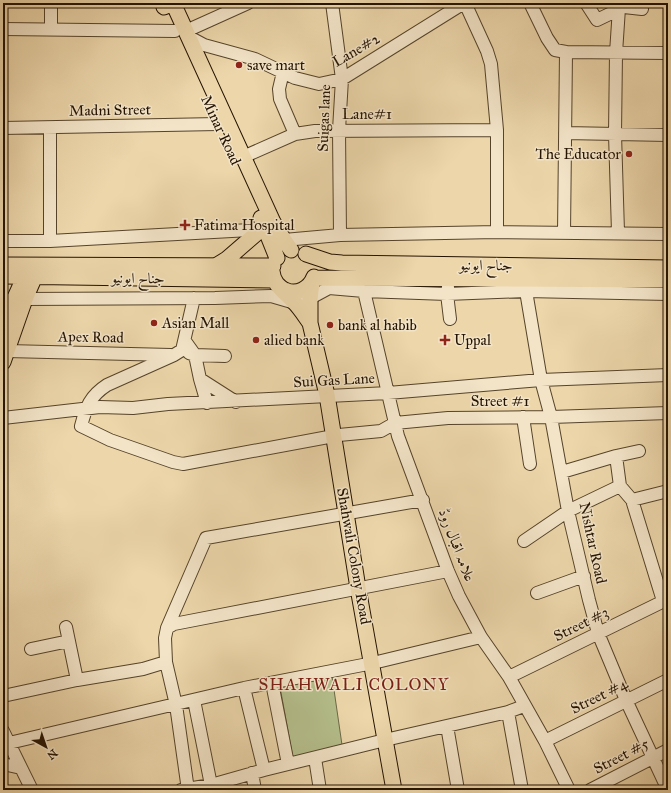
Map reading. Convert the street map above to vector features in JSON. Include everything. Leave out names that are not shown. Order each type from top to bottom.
[{"type":"main road","name":"Minar Road","points":[[167,4],[183,33],[273,222],[287,245]]},
{"type":"main road","name":"Minar Road","points":[[183,33],[218,124],[265,226],[275,272]]},
{"type":"main road","points":[[214,267],[227,259],[265,226]]},
{"type":"main road","points":[[287,245],[281,254],[275,272],[285,291],[295,292],[304,290],[313,280]]},
{"type":"main road","name":"جناح ایونیو","points":[[287,245],[306,254],[330,262],[342,263],[668,268]]},
{"type":"main road","name":"Shahwali Colony Road","points":[[306,254],[311,258],[315,271],[310,299],[310,323],[327,395],[358,588],[373,663],[394,790]]},
{"type":"main road","name":"جناح ایونیو","points":[[3,265],[31,271],[275,272]]},
{"type":"main road","name":"جناح ایونیو","points":[[3,276],[31,271],[214,267],[275,272]]},
{"type":"main road","points":[[3,324],[14,300],[31,271]]},
{"type":"main road","name":"Shahwali Colony Road","points":[[275,272],[310,323]]},
{"type":"main road","name":"جناح ایونیو","points":[[313,280],[448,287],[609,286],[668,280]]},
{"type":"main road","points":[[5,356],[14,300]]},
{"type":"street","points":[[51,3],[51,30]]},
{"type":"street","points":[[3,29],[183,33],[223,8],[248,3]]},
{"type":"street","name":"Suigas lane","points":[[332,3],[342,79],[339,130],[340,235]]},
{"type":"street","points":[[464,3],[487,51],[491,64],[497,130],[497,232]]},
{"type":"street","name":"Lane#2","points":[[183,33],[204,45],[255,59],[295,78],[319,84],[342,79],[464,3]]},
{"type":"street","points":[[530,3],[554,50],[566,52],[668,53]]},
{"type":"street","points":[[586,3],[597,20],[624,6],[642,9]]},
{"type":"street","points":[[618,232],[615,134],[616,53],[619,8]]},
{"type":"street","points":[[564,233],[566,52]]},
{"type":"street","points":[[283,72],[279,89],[280,99],[294,134]]},
{"type":"street","name":"Madni Street","points":[[3,128],[218,124]]},
{"type":"street","points":[[50,128],[50,241]]},
{"type":"street","name":"Lane#1","points":[[243,157],[294,134],[315,131],[497,130]]},
{"type":"street","points":[[565,134],[668,135]]},
{"type":"street","points":[[3,241],[50,241],[250,230],[265,226]]},
{"type":"street","points":[[287,245],[340,235],[497,232],[618,232],[668,234]]},
{"type":"street","points":[[14,300],[271,296],[295,303],[310,299],[329,288],[364,291],[448,287],[526,291],[609,286],[668,294]]},
{"type":"street","points":[[448,287],[450,319]]},
{"type":"street","name":"علامہ اقبال روڈ","points":[[364,291],[398,436],[423,500],[448,571],[459,596],[481,637],[509,677],[545,741],[569,790]]},
{"type":"street","name":"Nishtar Road","points":[[526,291],[541,380],[551,417],[568,511],[598,633],[626,700],[668,790]]},
{"type":"street","points":[[86,408],[94,396],[107,385],[180,349],[194,298]]},
{"type":"street","points":[[180,349],[195,356],[225,356]]},
{"type":"street","name":"Apex Road","points":[[5,356],[180,349]]},
{"type":"street","points":[[195,356],[200,379],[208,403]]},
{"type":"street","name":"Sui Gas Lane","points":[[3,418],[100,407],[134,408],[168,404],[236,402],[327,395],[388,393],[541,380],[668,375]]},
{"type":"street","points":[[200,379],[236,402]]},
{"type":"street","name":"Street #1","points":[[86,408],[81,426],[110,440],[173,462],[183,464],[334,436],[380,431],[395,423],[448,418],[551,417],[668,413]]},
{"type":"street","points":[[523,417],[530,464]]},
{"type":"street","points":[[562,472],[616,456],[639,451]]},
{"type":"street","points":[[616,456],[620,486],[632,500],[666,600]]},
{"type":"street","points":[[524,541],[568,511],[620,486]]},
{"type":"street","points":[[632,500],[668,491]]},
{"type":"street","points":[[423,500],[206,538],[167,628],[165,638],[166,662],[176,705],[186,790],[211,785],[252,773],[385,740],[508,712],[524,706]]},
{"type":"street","points":[[167,628],[174,624],[448,571]]},
{"type":"street","points":[[537,593],[584,576]]},
{"type":"street","name":"Street #3","points":[[509,677],[666,600]]},
{"type":"street","points":[[66,627],[77,680]]},
{"type":"street","points":[[9,743],[244,688],[373,663],[481,637]]},
{"type":"street","points":[[31,649],[69,641]]},
{"type":"street","points":[[3,696],[77,680],[143,669],[166,662]]},
{"type":"street","name":"Street #4","points":[[545,741],[668,680]]},
{"type":"street","points":[[272,683],[288,764]]},
{"type":"street","points":[[244,688],[264,770]]},
{"type":"street","points":[[194,700],[211,785]]},
{"type":"street","points":[[508,712],[522,790]]},
{"type":"street","points":[[447,726],[458,790]]},
{"type":"street","points":[[3,731],[31,790]]},
{"type":"street","name":"Street #5","points":[[590,790],[668,750]]},
{"type":"street","points":[[315,758],[320,790]]},
{"type":"street","points":[[3,764],[20,768]]},
{"type":"street","points":[[252,773],[255,790]]},
{"type":"green space","points":[[332,676],[342,745],[293,758],[280,687]]},
{"type":"place","name":"save mart","points":[[239,65]]},
{"type":"place","name":"The Educator","points":[[629,154]]},
{"type":"place","name":"Fatima Hospital","points":[[185,225]]},
{"type":"place","name":"Asian Mall","points":[[154,323]]},
{"type":"place","name":"bank al habib","points":[[330,325]]},
{"type":"place","name":"alied bank","points":[[256,340]]},
{"type":"place","name":"Uppal","points":[[445,340]]},
{"type":"district","name":"SHAHWALI COLONY","points":[[354,684]]}]
